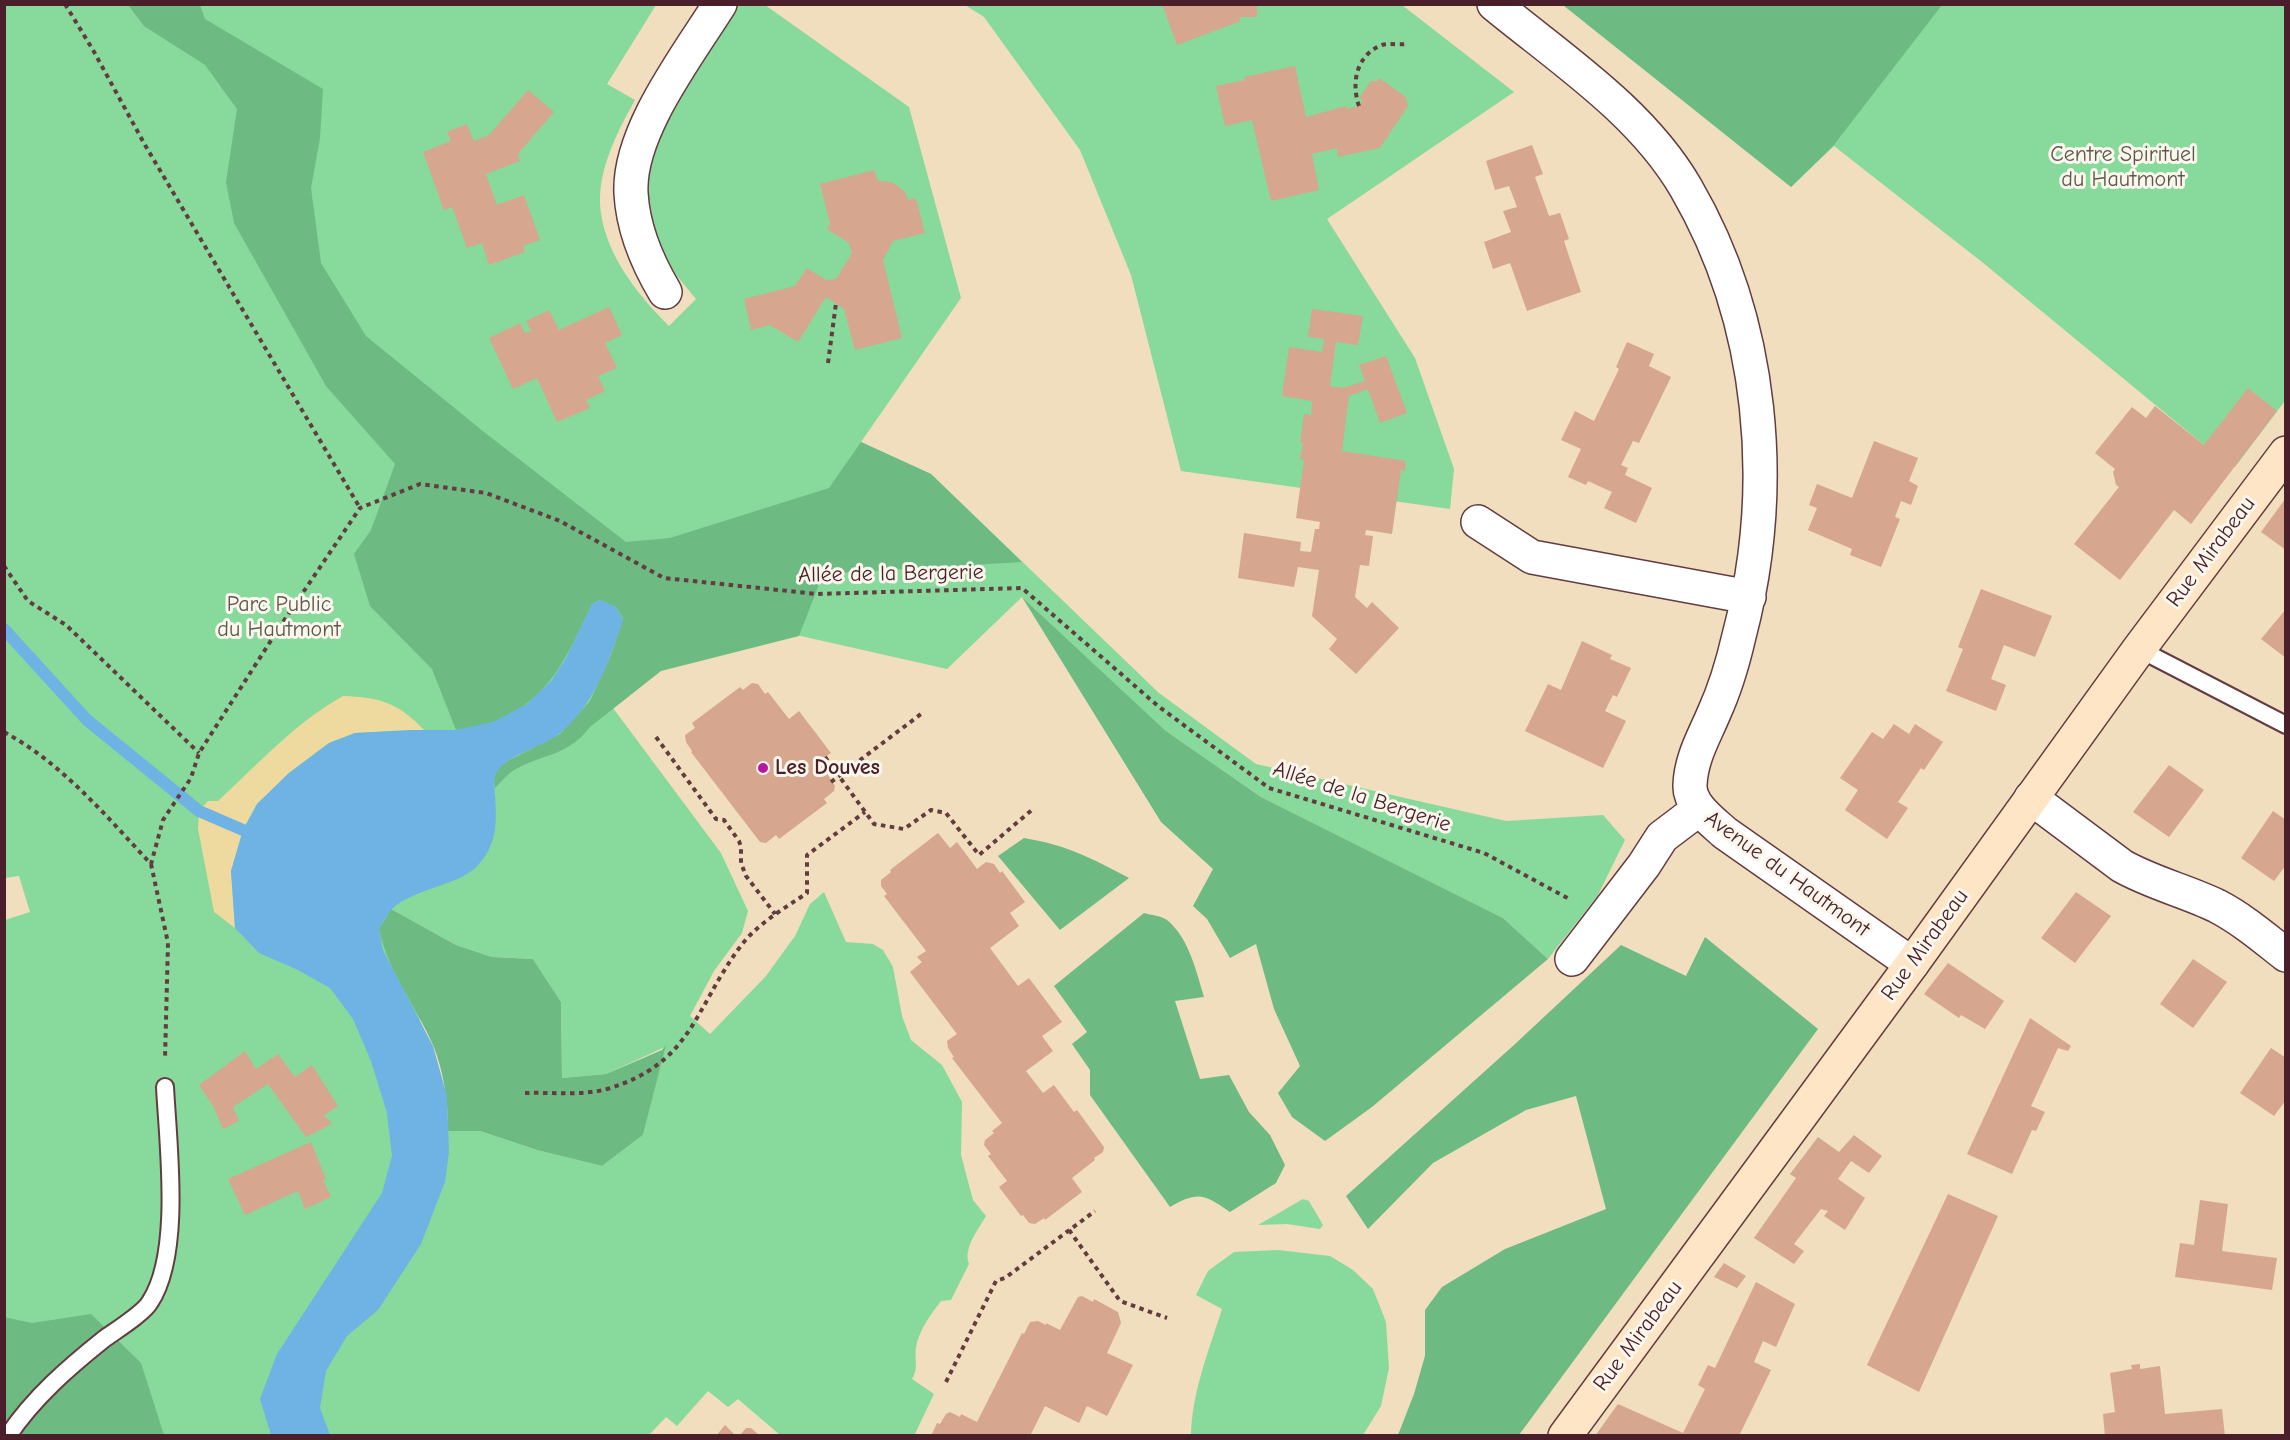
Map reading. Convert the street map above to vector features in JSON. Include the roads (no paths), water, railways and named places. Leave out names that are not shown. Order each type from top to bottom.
[{"type":"main road","name":"Rue Mirabeau","points":[[1565,1436],[1912,964],[2139,649],[2286,453]]},
{"type":"street","points":[[665,292],[651,269],[634,220],[631,192],[633,168],[638,147],[666,91],[720,4]]},
{"type":"street","name":"Avenue du Hautmont","points":[[1494,4],[1620,108],[1669,163],[1685,186],[1714,243],[1739,319],[1758,414],[1760,443],[1757,543],[1749,597],[1725,683],[1691,766],[1690,789],[1699,809],[1725,833],[1912,964]]},
{"type":"street","points":[[1478,522],[1532,557],[1749,597]]},
{"type":"street","points":[[2031,798],[2122,866],[2233,915],[2286,955]]},
{"type":"street","points":[[1572,959],[1644,865],[1662,837],[1699,809]]},
{"type":"lane","points":[[2139,649],[2286,725]]},
{"type":"lane","points":[[8,1436],[22,1414],[78,1360],[150,1304],[164,1271],[170,1237],[170,1160],[165,1087]]},
{"type":"water","points":[[600,600],[616,607],[623,620],[606,666],[592,695],[572,722],[553,738],[516,756],[500,767],[494,782],[496,815],[494,832],[485,856],[471,871],[461,877],[400,903],[389,912],[379,929],[383,950],[433,1046],[447,1096],[449,1152],[445,1182],[421,1244],[378,1310],[347,1336],[326,1371],[320,1408],[330,1435],[271,1435],[260,1399],[277,1354],[382,1193],[392,1156],[387,1113],[371,1061],[353,1019],[330,988],[296,969],[259,953],[235,928],[231,871],[243,830],[257,804],[289,773],[329,743],[355,733],[456,730],[493,722],[527,704],[551,681],[565,660],[592,604]]},
{"type":"waterway","points":[[4,629],[87,720],[199,811],[243,830]]},
{"type":"place","name":"Les Douves","points":[[763,768]]},
{"type":"park label","name":"Centre Spirituel du Hautmont","points":[[2123,168]]},
{"type":"park label","name":"Parc Public du Hautmont","points":[[279,618]]}]
